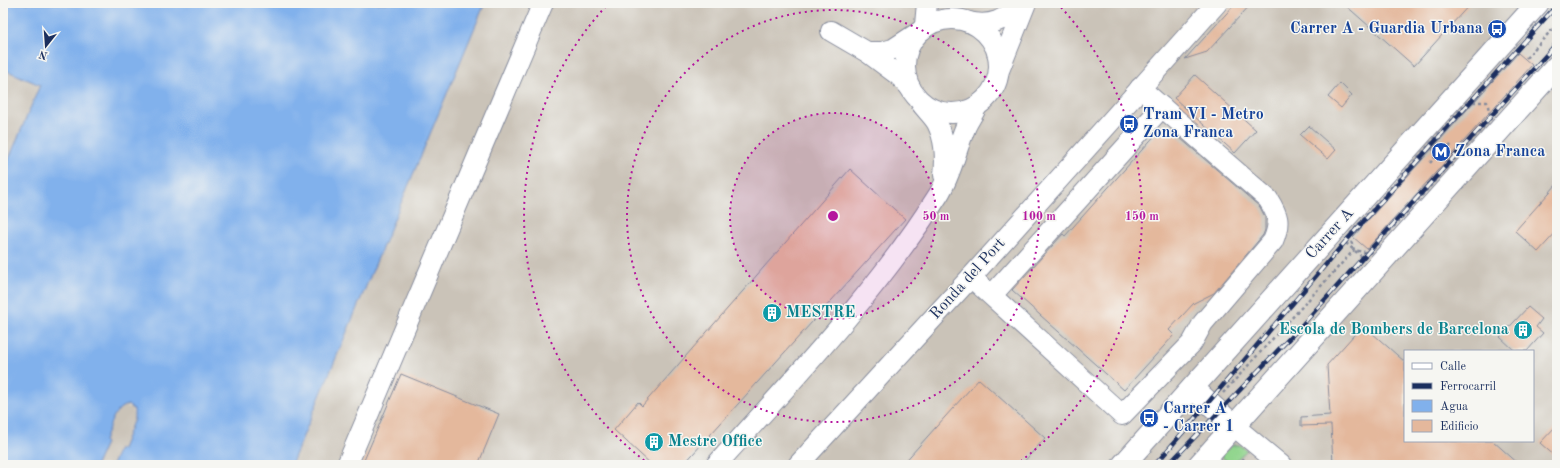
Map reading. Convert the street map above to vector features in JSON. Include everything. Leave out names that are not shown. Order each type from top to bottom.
[{"type":"main road","name":"Carrer A","points":[[1123,465],[1538,3]]},
{"type":"main road","points":[[1199,465],[1557,66]]},
{"type":"main road","points":[[1193,388],[1234,426]]},
{"type":"street","points":[[347,465],[543,3]]},
{"type":"street","points":[[927,3],[925,24],[912,42],[906,56],[905,72],[914,93],[937,123],[943,139],[945,167],[944,179],[939,194]]},
{"type":"street","points":[[939,3],[952,14],[980,28],[991,38],[998,53],[1000,68]]},
{"type":"street","points":[[867,52],[882,52],[893,49],[935,22],[950,19],[983,24],[999,21],[1012,13],[1021,3]]},
{"type":"street","points":[[716,465],[808,363],[885,271],[939,194],[955,160],[966,126],[976,108],[988,98],[997,84],[1000,68],[1026,3]]},
{"type":"street","name":"Ronda del Port","points":[[798,465],[971,277],[1217,3]]},
{"type":"street","points":[[832,31],[867,52],[894,71],[931,109],[946,113],[961,113],[976,108]]},
{"type":"street","points":[[971,277],[1122,415],[1192,342],[1203,323],[1273,241],[1277,233],[1278,222],[1276,212],[1268,199],[1140,88]]},
{"type":"street","points":[[992,295],[1162,107]]},
{"type":"street","points":[[1234,426],[1281,465]]},
{"type":"path","points":[[1526,58],[1557,24]]},
{"type":"path","points":[[1430,163],[1452,144]]},
{"type":"path","points":[[1430,147],[1449,163]]},
{"type":"path","points":[[1440,155],[1442,149]]},
{"type":"path","points":[[1341,239],[1367,262]]},
{"type":"path","name":"Carrer A","points":[[1221,395],[1354,250]]},
{"type":"path","points":[[1238,465],[1250,452]]},
{"type":"shaded area","points":[[485,3],[1557,3],[1557,465],[291,465]]},
{"type":"shaded area","points":[[3,69],[40,85],[3,173]]},
{"type":"shaded area","points":[[126,406],[132,408],[134,419],[122,449],[119,449],[112,465],[96,465],[106,443],[103,442],[115,415],[121,407]]},
{"type":"green space","points":[[1233,445],[1239,445],[1247,450],[1231,465],[1221,456]]},
{"type":"water","points":[[7,3],[485,3],[291,465],[112,465],[119,449],[122,449],[134,419],[134,410],[128,405],[123,407],[115,414],[104,441],[106,443],[96,465],[3,465],[3,173],[40,85],[3,69],[3,12]]},
{"type":"building","points":[[1236,3],[1252,3],[1207,52],[1185,59]]},
{"type":"building","points":[[1343,3],[1471,3],[1414,66]]},
{"type":"building","points":[[1518,53],[1532,65],[1367,249],[1353,237]]},
{"type":"building","points":[[1195,75],[1256,130],[1235,153],[1174,98]]},
{"type":"building","points":[[1340,83],[1352,95],[1341,108],[1328,97]]},
{"type":"building","points":[[1309,126],[1336,150],[1328,159],[1300,135]]},
{"type":"building","points":[[1158,132],[1173,132],[1260,207],[1265,217],[1265,230],[1263,235],[1214,293],[1194,303],[1169,330],[1174,335],[1124,390],[1012,290],[1063,234],[1065,236]]},
{"type":"building","name":"MESTRE","points":[[850,169],[905,219],[683,465],[652,465],[614,430],[638,402],[642,406]]},
{"type":"building","points":[[1557,184],[1557,231],[1538,252],[1515,231]]},
{"type":"building","name":"Escola de Bombers de Barcelona","points":[[1528,307],[1542,319],[1536,327],[1543,333],[1528,350],[1514,350],[1500,337]]},
{"type":"building","points":[[1363,325],[1404,361],[1404,442],[1494,442],[1520,465],[1333,465],[1331,425],[1301,426],[1301,417],[1330,415],[1327,365]]},
{"type":"building","points":[[401,374],[499,414],[478,465],[362,465]]},
{"type":"building","points":[[979,379],[1045,438],[1021,465],[902,465]]},
{"type":"building","points":[[1557,425],[1557,458],[1540,443]]},
{"type":"railway","points":[[1155,465],[1345,242],[1557,5]]},
{"type":"railway","points":[[1168,465],[1303,324],[1557,43]]},
{"type":"place","name":"Carrer A - Guardia Urbana","points":[[1497,29]]},
{"type":"place","name":"Tram VI - Metro Zona Franca","points":[[1129,124]]},
{"type":"place","name":"Zona Franca","points":[[1441,152]]},
{"type":"place","name":"MESTRE","points":[[772,313]]},
{"type":"place","name":"Escola de Bombers de Barcelona","points":[[1523,330]]},
{"type":"place","name":"Carrer A - Carrer 1","points":[[1149,418]]},
{"type":"place","name":"Mestre Office","points":[[654,442]]}]
